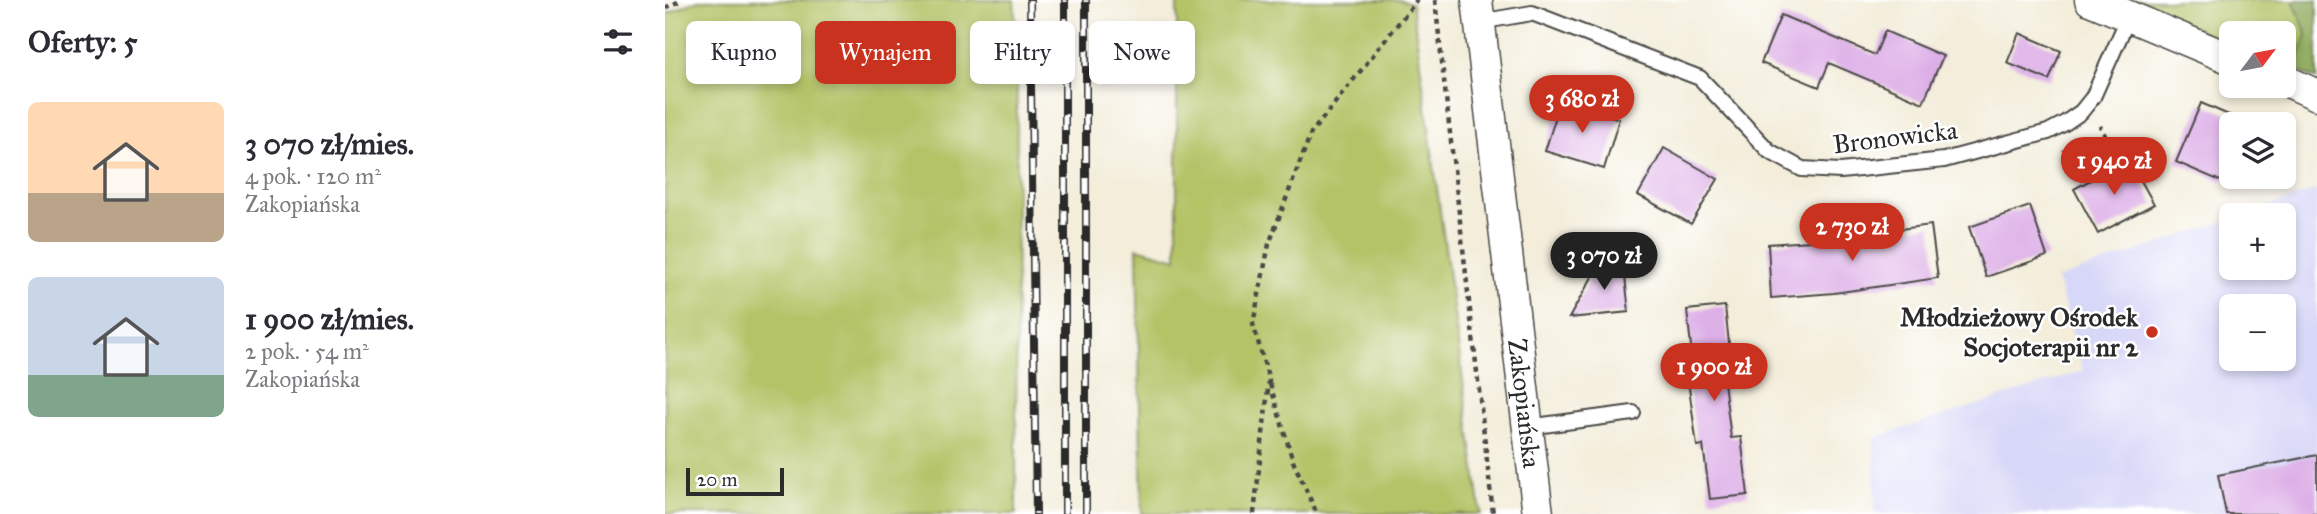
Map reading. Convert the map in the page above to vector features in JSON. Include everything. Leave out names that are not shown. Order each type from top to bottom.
[{"type":"street","points":[[2091,0],[2219,54]]},
{"type":"street","name":"Zakopiańska","points":[[1478,11],[1538,514]]},
{"type":"street","points":[[2296,85],[2317,95]]},
{"type":"lane","name":"Bronowicka","points":[[1478,11],[1532,13],[1700,78],[1769,151],[1802,169],[1841,171],[1944,160],[2048,132],[2065,123],[2081,112],[2093,97],[2129,16]]},
{"type":"lane","points":[[1528,427],[1633,413]]},
{"type":"path","points":[[665,8],[682,0]]},
{"type":"path","points":[[1317,514],[1293,461],[1253,324],[1269,244],[1311,133],[1416,0]]},
{"type":"path","points":[[1435,0],[1493,514]]},
{"type":"path","points":[[2068,141],[2061,145],[2081,179],[2117,158],[2096,119]]},
{"type":"path","points":[[1254,514],[1269,380]]},
{"type":"shaded area","name":"Młodzieżowy Ośrodek Socjoterapii nr 2","points":[[2317,190],[2317,514],[1875,514],[1874,438],[2083,371],[2057,279],[2219,223],[2219,280],[2296,280],[2296,203],[2277,203]]},
{"type":"green space","points":[[698,0],[1014,0],[1015,21],[970,21],[970,84],[1017,84],[1016,514],[665,514],[665,15]]},
{"type":"green space","points":[[1177,0],[1399,0],[1412,3],[1481,514],[1142,514],[1137,248],[1177,259],[1177,84],[1195,84],[1195,21],[1177,21]]},
{"type":"green space","points":[[2133,0],[2317,0],[2317,79],[2296,71],[2296,21],[2219,21],[2219,39]]},
{"type":"green space","points":[[2293,0],[2317,0],[2317,79],[2296,71],[2296,62],[2307,35]]},
{"type":"building","points":[[1781,15],[1875,55],[1885,31],[1943,56],[1923,103],[1829,63],[1819,87],[1761,63]]},
{"type":"building","points":[[2019,33],[2061,51],[2049,80],[2007,63]]},
{"type":"building","points":[[1561,100],[1619,119],[1604,169],[1545,151]]},
{"type":"building","points":[[2201,103],[2222,112],[2219,112],[2219,180],[2176,162]]},
{"type":"building","points":[[1664,148],[1718,179],[1691,224],[1638,195]]},
{"type":"building","points":[[2129,159],[2154,204],[2098,234],[2074,189]]},
{"type":"building","points":[[2030,206],[2047,256],[1986,277],[1969,227]]},
{"type":"building","points":[[1931,225],[1938,278],[1834,293],[1771,298],[1768,244],[1869,237],[1869,233]]},
{"type":"building","points":[[1623,259],[1629,312],[1569,318],[1601,261]]},
{"type":"building","points":[[1725,306],[1731,363],[1724,364],[1724,382],[1731,438],[1741,437],[1748,495],[1710,499],[1703,445],[1697,446],[1686,366],[1693,365],[1687,310]]},
{"type":"building","points":[[2317,455],[2317,514],[2226,514],[2218,475]]},
{"type":"railway","points":[[1030,0],[1036,514]]},
{"type":"railway","points":[[1065,0],[1065,514]]},
{"type":"railway","points":[[1086,0],[1086,514]]},
{"type":"place","name":"Młodzieżowy Ośrodek Socjoterapii nr 2","points":[[2152,332]]}]
